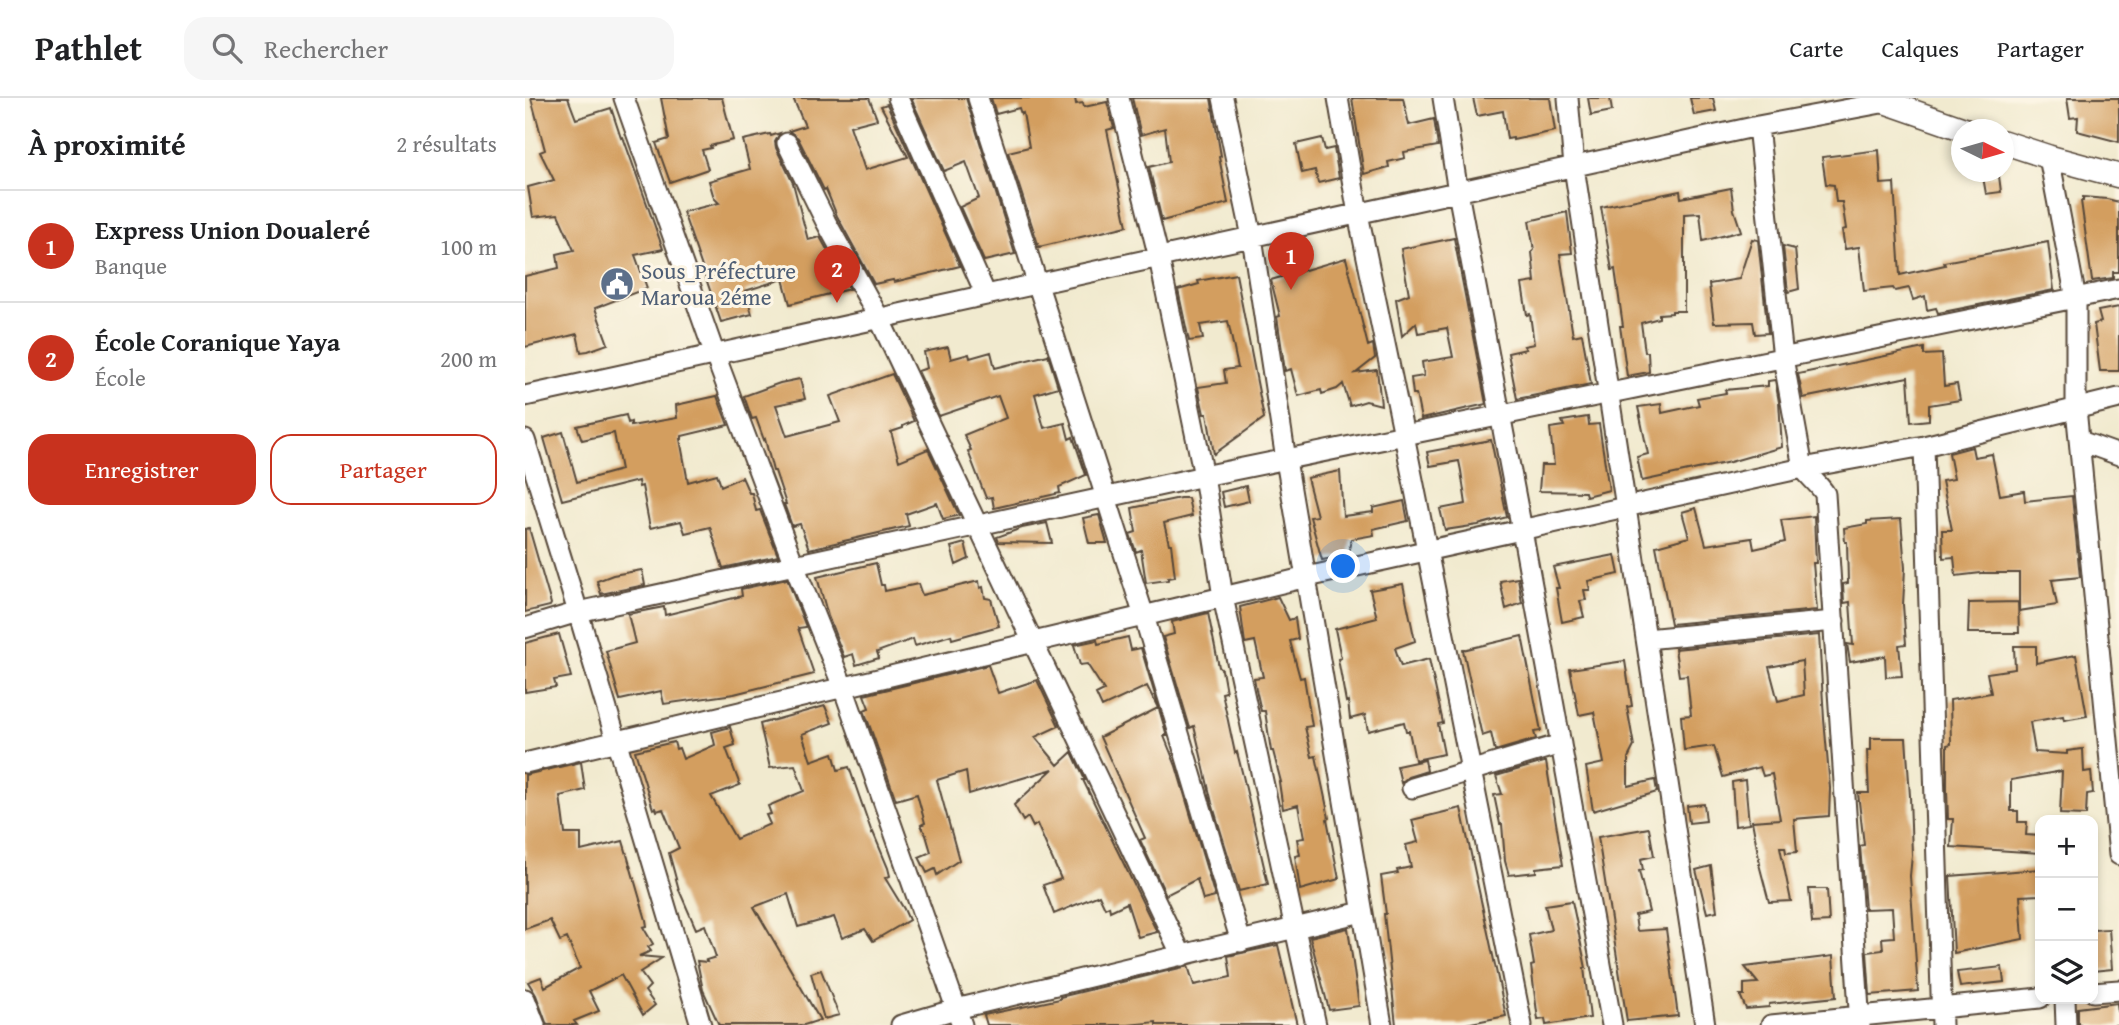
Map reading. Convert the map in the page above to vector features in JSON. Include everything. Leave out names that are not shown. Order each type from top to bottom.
[{"type":"street","points":[[624,98],[715,355],[843,687],[959,1017]]},
{"type":"street","points":[[898,98],[986,295]]},
{"type":"street","points":[[978,98],[1144,616],[1241,942]]},
{"type":"street","points":[[1119,98],[1159,258],[1205,476],[1223,597],[1316,1025]]},
{"type":"street","points":[[1223,98],[1252,237],[1286,460],[1382,1025]]},
{"type":"street","points":[[1338,98],[1357,214],[1522,1025]]},
{"type":"street","points":[[1443,98],[1458,192],[1612,1025]]},
{"type":"street","points":[[1568,98],[1574,167],[1706,1025]]},
{"type":"street","points":[[525,396],[1887,100],[1951,124]]},
{"type":"street","points":[[1758,126],[1783,358],[1803,468],[1825,494],[1860,1021]]},
{"type":"street","points":[[787,144],[879,318],[1182,956]]},
{"type":"street","points":[[2014,145],[2119,176]]},
{"type":"street","points":[[2049,157],[2076,299],[2076,408],[2119,855]]},
{"type":"street","points":[[525,628],[578,612],[1205,476],[2119,289]]},
{"type":"street","points":[[525,763],[1307,577],[1803,468],[1924,446],[2119,398]]},
{"type":"street","points":[[525,440],[701,1025]]},
{"type":"street","points":[[2080,441],[2119,455]]},
{"type":"street","points":[[1924,446],[1941,1016]]},
{"type":"street","points":[[1646,639],[1834,621]]},
{"type":"street","points":[[1412,788],[1561,744]]},
{"type":"street","points":[[901,1025],[959,1017],[1182,956],[1362,912]]},
{"type":"street","points":[[2098,992],[2119,990]]},
{"type":"street","points":[[1771,1025],[1941,1016],[2035,999]]},
{"type":"street","points":[[2065,1004],[2066,1025]]},
{"type":"building","points":[[531,98],[568,98],[576,119],[611,108],[663,249],[635,255],[647,288],[595,308],[608,344],[588,351],[581,352],[577,334],[525,347],[525,276],[559,268],[557,254],[574,250],[558,214],[533,217],[528,187],[554,180],[540,152],[545,150]]},
{"type":"building","points":[[661,98],[722,98],[733,140],[702,150],[708,169],[670,182],[656,143],[669,139]]},
{"type":"building","points":[[793,98],[869,98],[877,119],[850,126],[865,170],[908,157],[881,106],[887,104],[960,266],[894,282],[874,284],[798,138],[789,131],[805,126]]},
{"type":"building","points":[[911,98],[966,98],[1015,254],[984,261],[960,207],[979,198],[966,162],[944,171]]},
{"type":"building","points":[[991,98],[1075,98],[1076,104],[1083,103],[1084,107],[1107,102],[1114,128],[1107,130],[1127,226],[1039,247],[1008,152],[1029,147],[1023,113],[1021,114],[1019,108],[996,114]]},
{"type":"building","points":[[1132,98],[1211,98],[1228,203],[1162,221],[1149,167],[1169,162],[1165,128],[1141,135]]},
{"type":"building","points":[[1352,98],[1403,98],[1409,125],[1434,119],[1438,146],[1404,152],[1405,158],[1388,162],[1389,167],[1364,174]]},
{"type":"building","points":[[1473,98],[1550,98],[1555,131],[1507,139],[1503,111],[1477,116]]},
{"type":"building","points":[[1588,98],[1610,98],[1612,111],[1591,115]]},
{"type":"building","points":[[1690,98],[1713,98],[1716,111],[1694,115]]},
{"type":"building","points":[[2067,98],[2119,98],[2119,142],[2077,131],[2078,117],[2070,118]]},
{"type":"building","points":[[780,133],[775,142],[776,148],[793,183],[808,240],[820,237],[849,289],[790,304],[783,279],[745,291],[752,314],[721,322],[683,212],[719,203],[714,198],[709,181],[750,169],[743,140]]},
{"type":"building","points":[[1322,138],[1325,150],[1334,148],[1339,178],[1318,183],[1315,170],[1302,173],[1296,144]]},
{"type":"building","points":[[1879,150],[1881,184],[1894,183],[1900,275],[1945,265],[1944,262],[2048,242],[2054,290],[1938,313],[1936,308],[1927,310],[1925,296],[1913,300],[1909,288],[1864,291],[1859,247],[1845,249],[1842,230],[1846,229],[1842,202],[1836,202],[1834,185],[1826,184],[1822,157]]},
{"type":"building","points":[[1984,182],[2000,182],[2001,192],[1986,194]]},
{"type":"building","points":[[1731,188],[1741,231],[1703,241],[1700,213],[1684,214],[1684,311],[1659,314],[1659,318],[1641,323],[1645,352],[1648,352],[1649,372],[1627,376],[1615,269],[1612,270],[1601,207],[1680,191],[1681,198]]},
{"type":"building","points":[[2083,197],[2119,202],[2119,272],[2113,272],[2113,278],[2092,281],[2081,201]]},
{"type":"building","points":[[1567,212],[1572,253],[1560,254],[1573,336],[1582,334],[1591,384],[1517,399],[1508,353],[1526,349],[1524,346],[1534,344],[1522,284],[1535,282],[1534,250],[1529,221]]},
{"type":"building","points":[[1454,238],[1486,404],[1421,419],[1411,378],[1424,376],[1422,362],[1453,357],[1447,328],[1418,333],[1416,323],[1402,336],[1396,299],[1409,294],[1401,249]]},
{"type":"building","points":[[1752,239],[1758,240],[1768,333],[1755,334],[1753,322],[1714,323],[1709,284],[1739,279]]},
{"type":"building","points":[[1783,246],[1795,249],[1799,289],[1788,292]]},
{"type":"building","points":[[1346,258],[1368,346],[1373,344],[1375,358],[1356,373],[1377,370],[1381,405],[1366,401],[1350,406],[1343,384],[1322,394],[1321,390],[1298,396],[1291,369],[1285,371],[1277,317],[1280,316],[1271,280]]},
{"type":"building","points":[[1236,274],[1264,418],[1214,454],[1207,414],[1204,414],[1198,387],[1226,383],[1224,370],[1238,368],[1228,321],[1200,325],[1203,339],[1189,341],[1178,290],[1199,284],[1198,281]]},
{"type":"building","points":[[2119,307],[2119,371],[2100,371],[2094,324],[2101,322],[2098,311]]},
{"type":"building","points":[[948,347],[951,359],[969,354],[970,358],[991,352],[995,368],[1048,355],[1058,387],[1035,394],[1044,428],[1065,423],[1069,439],[1073,437],[1086,475],[1059,487],[1060,493],[994,508],[992,497],[986,498],[964,435],[1006,418],[998,396],[939,416],[918,371],[927,368],[924,352]]},
{"type":"building","points":[[1924,348],[1924,355],[1942,354],[1944,386],[1957,384],[1960,400],[1929,405],[1929,420],[1911,422],[1908,377],[1803,398],[1798,374]]},
{"type":"building","points":[[892,374],[914,421],[891,432],[899,461],[928,449],[959,515],[943,519],[937,503],[906,514],[909,526],[809,549],[800,524],[792,526],[765,439],[756,418],[752,419],[744,396],[800,379],[805,399],[776,405],[787,436],[840,422],[830,396]]},
{"type":"building","points":[[1775,380],[1782,447],[1730,462],[1642,481],[1637,457],[1648,454],[1638,407],[1661,404],[1662,413],[1699,405],[1697,398],[1726,393],[1725,390],[1768,386],[1768,381]]},
{"type":"building","points":[[717,396],[728,425],[682,436],[680,439],[688,482],[717,474],[721,486],[742,477],[749,493],[752,493],[756,511],[760,510],[778,556],[723,568],[710,527],[685,533],[681,521],[650,528],[642,486],[639,487],[638,481],[562,500],[544,438],[563,432],[577,482],[621,470],[614,433],[582,440],[577,426],[626,415],[631,426],[677,418],[676,405]]},
{"type":"building","points":[[1588,417],[1589,425],[1599,424],[1609,490],[1586,496],[1585,492],[1539,491],[1541,465],[1554,465],[1550,428],[1564,426],[1562,421]]},
{"type":"building","points":[[1491,440],[1507,517],[1445,530],[1440,509],[1466,504],[1459,461],[1430,466],[1427,452]]},
{"type":"building","points":[[1972,447],[1974,457],[1992,454],[2000,495],[2024,491],[2025,501],[2072,496],[2080,577],[2052,580],[2057,605],[2019,611],[2019,573],[1956,576],[1954,557],[1943,558],[1942,530],[1952,530],[1942,481],[1954,479],[1949,453]]},
{"type":"building","points":[[1340,471],[1343,516],[1373,512],[1373,508],[1404,501],[1408,521],[1373,529],[1374,535],[1351,539],[1348,555],[1322,560],[1310,517],[1317,516],[1307,478]]},
{"type":"building","points":[[1246,486],[1249,501],[1224,507],[1221,492]]},
{"type":"building","points":[[1188,498],[1192,516],[1164,523],[1171,544],[1175,577],[1146,583],[1141,550],[1136,552],[1130,534],[1136,532],[1132,508]]},
{"type":"building","points":[[1696,508],[1706,545],[1752,538],[1754,549],[1785,542],[1781,520],[1814,516],[1816,563],[1813,563],[1817,610],[1671,624],[1656,546],[1689,537],[1682,512]]},
{"type":"building","points":[[1099,515],[1107,543],[1089,543],[1083,518]]},
{"type":"building","points":[[1901,519],[1906,644],[1899,645],[1902,676],[1886,677],[1885,656],[1850,662],[1847,644],[1853,645],[1850,602],[1844,603],[1843,584],[1848,583],[1844,528],[1867,524],[1867,521]]},
{"type":"building","points":[[1047,523],[1052,543],[999,542],[997,537],[1022,528]]},
{"type":"building","points":[[529,528],[551,604],[525,612],[525,529]]},
{"type":"building","points":[[965,543],[969,559],[956,565],[951,547]]},
{"type":"building","points":[[1615,555],[1619,574],[1588,581],[1590,590],[1584,590],[1586,600],[1580,601],[1584,617],[1562,622],[1556,588],[1559,588],[1553,567]]},
{"type":"building","points":[[876,563],[885,591],[918,584],[922,595],[979,581],[985,598],[991,599],[999,626],[952,639],[951,635],[915,646],[913,639],[877,652],[879,658],[856,665],[853,654],[844,657],[817,577]]},
{"type":"building","points":[[642,570],[645,585],[601,594],[597,581]]},
{"type":"building","points":[[1518,578],[1522,603],[1506,609],[1500,581]]},
{"type":"building","points":[[787,579],[806,627],[798,628],[814,674],[734,694],[664,704],[661,691],[620,700],[606,651],[635,643],[628,614],[664,607],[665,615],[742,596],[741,589]]},
{"type":"building","points":[[1403,584],[1415,641],[1395,648],[1401,666],[1429,659],[1443,723],[1438,724],[1444,754],[1415,760],[1409,731],[1406,731],[1404,722],[1368,731],[1365,715],[1350,719],[1335,629],[1377,618],[1370,590]]},
{"type":"building","points":[[1278,597],[1289,620],[1295,618],[1298,639],[1290,641],[1300,678],[1304,677],[1312,726],[1305,727],[1312,757],[1316,756],[1339,879],[1300,890],[1295,856],[1300,855],[1297,839],[1304,838],[1298,805],[1283,809],[1281,782],[1271,751],[1265,711],[1261,711],[1254,678],[1263,677],[1255,641],[1245,643],[1240,607]]},
{"type":"building","points":[[2018,602],[2019,633],[1968,633],[1969,603]]},
{"type":"building","points":[[1208,613],[1219,667],[1222,670],[1226,692],[1222,693],[1235,753],[1237,752],[1268,884],[1239,891],[1212,803],[1194,726],[1190,728],[1163,637],[1174,634],[1172,622]]},
{"type":"building","points":[[559,634],[571,677],[554,680],[556,687],[525,692],[525,643]]},
{"type":"building","points":[[1819,635],[1830,788],[1829,816],[1794,819],[1797,852],[1786,853],[1785,847],[1780,847],[1791,901],[1769,902],[1752,821],[1780,819],[1772,774],[1763,776],[1760,767],[1723,777],[1714,746],[1684,750],[1681,716],[1691,715],[1687,675],[1679,676],[1675,649]],"holes":[[[1802,661],[1804,695],[1778,701],[1769,667]]]},
{"type":"building","points":[[1522,636],[1541,731],[1534,732],[1536,739],[1495,751],[1491,733],[1482,736],[1463,650]]},
{"type":"building","points":[[1128,637],[1131,650],[1141,648],[1167,736],[1164,736],[1176,766],[1215,897],[1203,900],[1197,879],[1166,895],[1140,840],[1145,838],[1100,737],[1158,708],[1147,686],[1102,707],[1096,694],[1104,690],[1087,664],[1080,665],[1074,645],[1097,640],[1098,644]]},
{"type":"building","points":[[2014,646],[2036,646],[2036,663],[2076,655],[2087,716],[2064,720],[2063,716],[2030,722],[2035,752],[2067,754],[2067,751],[2083,749],[2084,772],[2091,771],[2093,793],[2087,794],[2086,815],[2060,814],[2062,771],[2011,780],[2011,811],[2018,811],[2018,822],[2027,822],[2026,835],[2035,836],[2035,853],[1951,847],[1953,819],[1948,819],[1947,790],[1947,745],[1951,744],[1950,700],[1991,693],[1987,673],[2015,669]]},
{"type":"building","points":[[1625,661],[1632,706],[1627,707],[1634,746],[1628,758],[1628,786],[1655,780],[1657,792],[1593,811],[1586,767],[1604,763],[1594,712],[1579,715],[1570,669]]},
{"type":"building","points":[[988,665],[998,693],[1037,680],[1059,726],[1035,737],[1058,765],[1072,752],[1157,932],[1138,937],[1127,903],[1110,911],[1109,906],[1105,908],[1099,895],[1054,914],[1043,885],[1061,879],[1037,824],[1033,827],[1028,817],[1023,821],[1014,805],[1053,769],[969,794],[966,771],[937,780],[959,860],[937,875],[935,869],[927,873],[919,857],[931,852],[921,825],[925,823],[917,794],[896,800],[864,710],[869,708],[864,695]]},
{"type":"building","points":[[825,706],[832,723],[802,734],[811,761],[833,753],[838,770],[849,767],[872,833],[888,868],[890,876],[885,878],[909,920],[873,941],[865,929],[842,938],[834,917],[798,927],[788,894],[754,907],[820,1020],[804,1025],[719,1025],[703,990],[697,961],[707,962],[706,960],[716,957],[705,925],[696,929],[679,890],[669,853],[679,848],[663,809],[653,809],[635,751],[674,742],[683,759],[715,745],[712,732],[730,727],[735,745],[726,748],[740,785],[711,796],[736,839],[770,824],[766,815],[771,814],[768,806],[804,791],[795,765],[770,768],[760,724]]},
{"type":"building","points":[[1871,738],[1906,738],[1912,855],[1910,876],[1918,991],[1870,995],[1867,952],[1883,950],[1882,938],[1894,937],[1892,908],[1865,909],[1860,846],[1864,845],[1858,793],[1869,793],[1867,750],[1871,750]]},
{"type":"building","points":[[1425,760],[1427,771],[1408,777],[1401,783],[1397,766]]},
{"type":"building","points":[[581,762],[585,790],[560,796],[565,834],[581,834],[581,851],[623,841],[646,920],[647,926],[643,927],[653,944],[648,947],[651,951],[639,956],[662,958],[640,972],[650,986],[645,991],[655,1005],[643,1015],[621,975],[589,991],[599,1011],[574,1021],[577,1025],[547,1025],[528,982],[541,977],[545,987],[580,968],[567,938],[560,941],[550,920],[525,929],[525,775]]},
{"type":"building","points":[[1544,762],[1563,865],[1509,875],[1502,824],[1494,795],[1502,794],[1496,776]]},
{"type":"building","points":[[1745,780],[1749,824],[1735,826],[1732,782]]},
{"type":"building","points":[[1704,804],[1706,821],[1689,823],[1687,806]]},
{"type":"building","points":[[1461,808],[1506,1016],[1461,1025],[1396,1025],[1381,876],[1411,867],[1406,845],[1418,842],[1412,820]]},
{"type":"building","points":[[1649,828],[1654,856],[1641,859],[1643,870],[1639,871],[1649,912],[1635,915],[1637,931],[1666,929],[1678,1016],[1627,1021],[1598,837]]},
{"type":"building","points":[[1711,866],[1717,911],[1707,913],[1696,870]]},
{"type":"building","points":[[2035,869],[2035,895],[2020,896],[2023,939],[1954,953],[1950,876]]},
{"type":"building","points":[[1809,889],[1827,889],[1829,922],[1812,923]]},
{"type":"building","points":[[1572,901],[1586,968],[1590,1018],[1546,1025],[1545,1019],[1538,1020],[1529,935],[1551,930],[1545,905]]},
{"type":"building","points":[[1348,928],[1359,1006],[1329,1010],[1310,937]]},
{"type":"building","points":[[2109,929],[2112,969],[2098,970],[2098,930]]},
{"type":"building","points":[[1278,945],[1297,1025],[1156,1025],[1156,1022],[1128,1025],[987,1025],[984,1015],[1060,999],[1188,966],[1194,985],[1231,977],[1228,956]]},
{"type":"building","points":[[1833,956],[1836,997],[1746,1009],[1740,995],[1744,995],[1744,984],[1758,983],[1745,967]]},
{"type":"building","points":[[2002,967],[2004,982],[1960,987],[1957,972]]},
{"type":"building","points":[[821,970],[839,1015],[824,1019],[811,973]]},
{"type":"building","points":[[2117,1003],[2119,1025],[2078,1025],[2078,1008]]},
{"type":"place","name":"Sous_Préfecture Maroua 2éme","points":[[617,284]]},
{"type":"place","name":"Express Union Doualeré","points":[[1291,290]]},
{"type":"place","name":"École Coranique Yaya","points":[[837,303]]}]
